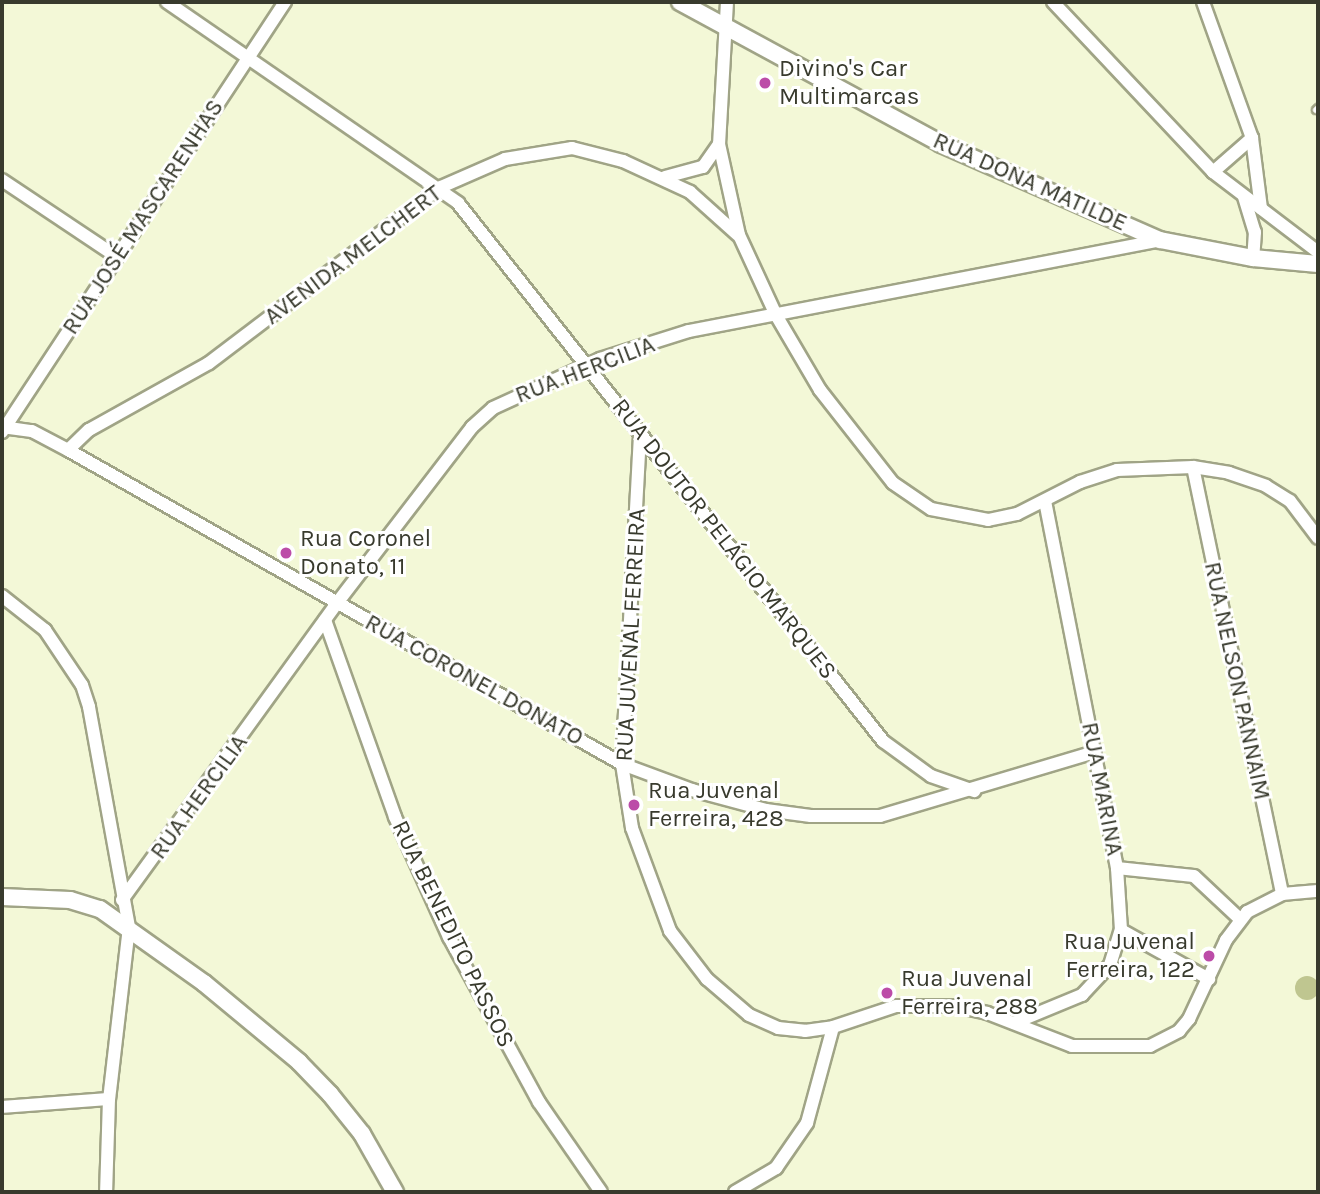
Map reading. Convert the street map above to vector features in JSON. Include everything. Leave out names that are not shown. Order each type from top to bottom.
[{"type":"street","name":"RUA DOUTOR PELÁGIO MARQUES","points":[[167,2],[441,187],[483,232],[589,364],[640,435],[883,741],[931,776],[974,791]]},
{"type":"street","name":"RUA JOSÉ MASCARENHAS","points":[[3,429],[285,2]]},
{"type":"street","name":"RUA DONA MATILDE","points":[[680,2],[941,144],[1160,240],[1253,258],[1318,264]]},
{"type":"street","points":[[727,2],[719,144],[739,235],[776,315],[852,436],[892,483],[913,498],[958,517],[988,520],[1045,501],[1080,482],[1117,470],[1193,467],[1229,472],[1266,486],[1290,502],[1318,538]]},
{"type":"street","points":[[1053,2],[1213,172],[1318,252]]},
{"type":"street","points":[[1203,2],[1252,138],[1261,208]]},
{"type":"street","points":[[1213,172],[1252,138]]},
{"type":"street","points":[[664,177],[703,167],[719,144]]},
{"type":"street","name":"AVENIDA MELCHERT","points":[[68,450],[89,430],[209,363],[441,187],[505,159],[572,148],[664,177],[716,212],[739,235]]},
{"type":"street","points":[[2,180],[117,257]]},
{"type":"street","points":[[1244,197],[1255,232],[1253,258]]},
{"type":"street","name":"RUA HERCILIA","points":[[122,900],[337,603],[472,427],[520,392],[589,364],[689,331],[1160,240]]},
{"type":"street","name":"RUA CORONEL DONATO","points":[[3,429],[32,431],[622,764],[692,790],[811,816],[880,816],[974,791],[1095,751]]},
{"type":"street","name":"RUA JUVENAL FERREIRA","points":[[640,435],[622,764],[632,828],[647,878],[670,930],[699,969],[749,1015],[778,1028],[833,1027],[873,1011],[923,1004],[976,1010],[1087,1049],[1150,1046],[1184,1025],[1240,919]]},
{"type":"street","name":"RUA NELSON PANNAIM","points":[[1193,467],[1282,894]]},
{"type":"street","name":"RUA MARINA","points":[[1014,1023],[1082,995],[1110,965],[1121,930],[1117,868],[1045,501]]},
{"type":"street","points":[[2,596],[45,631],[82,685],[89,707],[129,928],[108,1100],[106,1192]]},
{"type":"street","name":"RUA BENEDITO PASSOS","points":[[326,620],[395,817],[449,937],[539,1102],[601,1192]]},
{"type":"street","points":[[1117,868],[1194,876],[1240,919],[1282,894],[1318,891]]},
{"type":"street","points":[[2,897],[70,900],[100,909],[129,928],[299,1062],[362,1134],[395,1192]]},
{"type":"street","points":[[1121,930],[1209,979]]},
{"type":"street","points":[[735,1192],[776,1168],[807,1123],[833,1027]]},
{"type":"street","points":[[2,1107],[108,1100]]},
{"type":"shaded area","points":[[1307,976],[1315,980],[1319,988],[1315,996],[1307,1000],[1299,996],[1295,988],[1299,980]]},
{"type":"place","name":"Divino's Car Multimarcas","points":[[765,83]]},
{"type":"place","name":"Rua Coronel Donato, 11","points":[[286,553]]},
{"type":"place","name":"Rua Juvenal Ferreira, 428","points":[[634,805]]},
{"type":"place","name":"Rua Juvenal Ferreira, 122","points":[[1209,956]]},
{"type":"place","name":"Rua Juvenal Ferreira, 288","points":[[887,993]]}]
